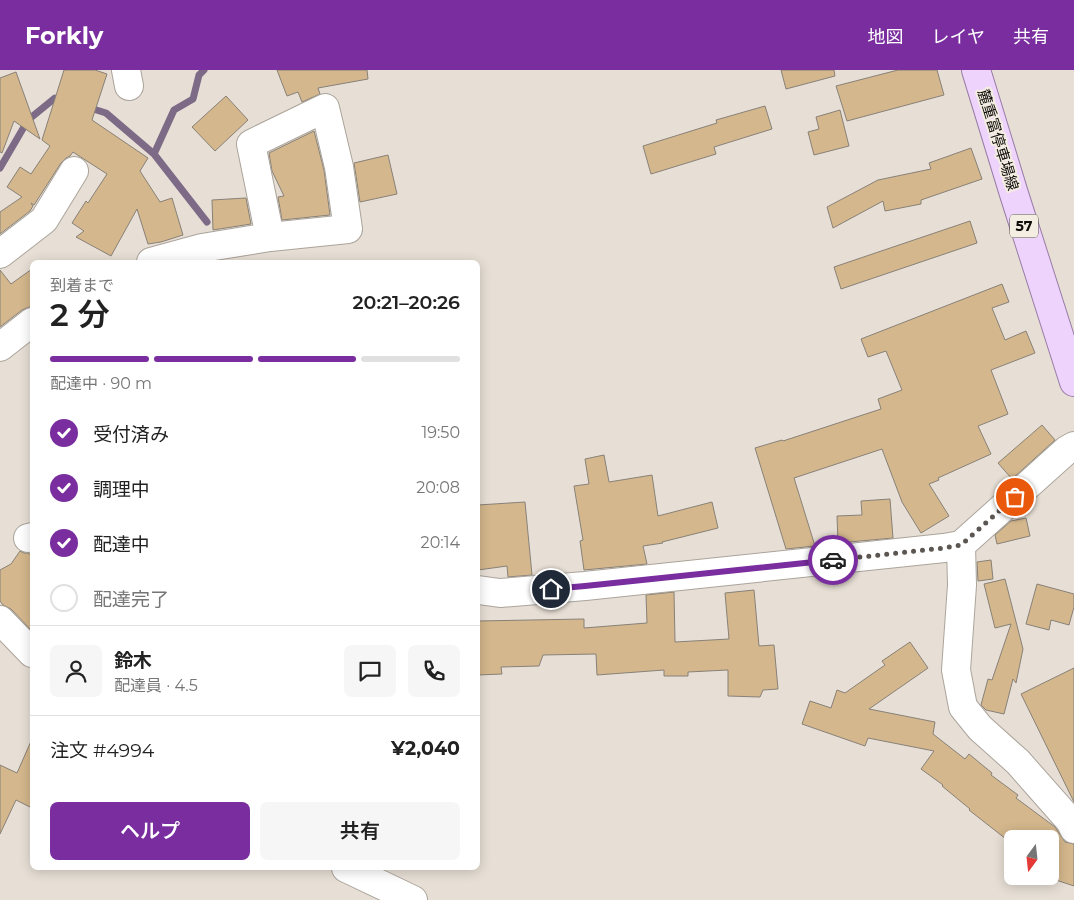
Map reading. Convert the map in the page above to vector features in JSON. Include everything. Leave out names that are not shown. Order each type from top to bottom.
[{"type":"main road","name":"麓重富停車場線","points":[[976,70],[1074,382]]},
{"type":"street","points":[[158,260],[202,248],[270,237],[348,229],[339,167],[325,108],[251,144],[270,237]]},
{"type":"street","points":[[0,254],[44,220],[74,171]]},
{"type":"street","points":[[0,347],[30,324]]},
{"type":"street","points":[[480,590],[500,593],[585,586],[961,545],[1067,450],[1074,446]]},
{"type":"street","points":[[961,545],[962,585],[956,670],[963,707],[980,728],[1018,762],[1070,821],[1074,829]]},
{"type":"street","points":[[0,620],[30,651]]},
{"type":"street","points":[[350,870],[414,900]]},
{"type":"building","points":[[64,70],[95,70],[107,74],[92,120],[148,158],[140,171],[160,202],[172,198],[183,235],[148,244],[137,209],[111,256],[76,237],[84,231],[72,223],[107,174],[73,152],[61,163],[34,205],[31,203],[33,206],[30,211],[0,234],[0,212],[22,197],[7,187],[20,167],[31,174],[50,146],[42,140]]},
{"type":"building","points":[[277,70],[367,70],[368,79],[318,88],[320,94],[302,102],[298,92],[287,96]]},
{"type":"building","points":[[781,70],[834,70],[835,76],[786,89]]},
{"type":"building","points":[[898,70],[937,70],[944,95],[847,121],[836,86]]},
{"type":"building","points":[[16,72],[40,139],[14,121],[2,153],[0,152],[0,78]]},
{"type":"building","points":[[226,96],[248,120],[215,151],[192,127]]},
{"type":"building","points":[[765,106],[772,129],[714,147],[716,154],[651,174],[643,146],[717,123],[716,120]]},
{"type":"building","points":[[840,110],[849,146],[814,155],[808,132],[819,129],[816,117]]},
{"type":"building","points":[[314,131],[324,170],[330,215],[282,220],[278,197],[284,196],[272,171],[269,153]]},
{"type":"building","points":[[971,148],[982,179],[921,200],[921,204],[885,211],[883,201],[833,228],[827,207],[878,180],[931,169],[929,163]]},
{"type":"building","points":[[388,155],[397,194],[360,202],[354,163]]},
{"type":"building","points":[[246,198],[251,224],[213,230],[212,200]]},
{"type":"building","points":[[970,221],[977,243],[841,289],[834,267]]},
{"type":"building","points":[[0,270],[11,284],[30,270],[30,307],[22,310],[0,327]]},
{"type":"building","points":[[1002,284],[1009,302],[992,308],[1005,340],[1026,331],[1035,353],[991,370],[1008,414],[978,426],[991,454],[929,484],[949,516],[921,533],[902,502],[882,449],[794,478],[815,546],[786,549],[755,448],[783,441],[881,409],[878,399],[902,390],[886,351],[868,357],[861,339]]},
{"type":"building","points":[[1042,425],[1055,440],[1012,479],[998,463]]},
{"type":"building","points":[[604,455],[609,482],[652,475],[658,516],[712,502],[718,528],[663,543],[643,546],[647,564],[584,570],[580,541],[583,540],[574,486],[589,484],[585,459]]},
{"type":"building","points":[[890,499],[893,538],[838,543],[837,516],[862,515],[861,501]]},
{"type":"building","points":[[525,502],[532,575],[508,577],[507,566],[480,570],[480,505]]},
{"type":"building","points":[[1026,518],[1030,536],[997,544],[995,535],[1011,521]]},
{"type":"building","points":[[20,551],[30,554],[30,629],[11,609],[0,601],[0,570],[11,564]]},
{"type":"building","points":[[991,560],[993,579],[978,581],[977,562]]},
{"type":"building","points":[[1005,579],[1023,649],[1016,683],[1013,679],[1004,714],[986,710],[981,705],[988,679],[992,680],[1011,624],[995,628],[984,584]]},
{"type":"building","points":[[1037,584],[1074,594],[1074,607],[1069,625],[1051,620],[1049,630],[1026,624]]},
{"type":"building","points":[[754,590],[759,646],[774,645],[778,689],[763,690],[760,697],[728,696],[728,670],[688,672],[688,676],[664,676],[664,670],[597,675],[596,654],[543,655],[539,666],[501,667],[502,674],[480,675],[480,621],[584,619],[584,628],[647,623],[646,595],[674,592],[675,642],[729,639],[725,593]]},
{"type":"building","points":[[910,642],[928,668],[869,709],[935,722],[933,734],[965,759],[969,754],[992,773],[991,775],[1018,795],[1016,798],[1057,830],[1004,830],[1004,837],[969,810],[943,785],[921,769],[934,751],[868,738],[865,746],[802,724],[810,701],[831,708],[837,690],[845,693],[885,665],[882,661]]},
{"type":"building","points":[[1074,668],[1074,802],[1021,694]]},
{"type":"building","points":[[30,744],[30,807],[16,800],[0,834],[0,765],[17,773]]},
{"type":"building","points":[[1059,833],[1065,842],[1074,844],[1074,886],[1059,881]]},
{"type":"waterway","points":[[87,107],[106,113],[154,154],[174,110],[193,99],[199,75],[204,70]]},
{"type":"waterway","points":[[0,168],[28,120],[55,98],[62,100]]},
{"type":"waterway","points":[[154,154],[207,222]]},
{"type":"way so far","points":[[833,560],[961,545],[1015,497]]},
{"type":"route","points":[[551,589],[833,560]]}]
